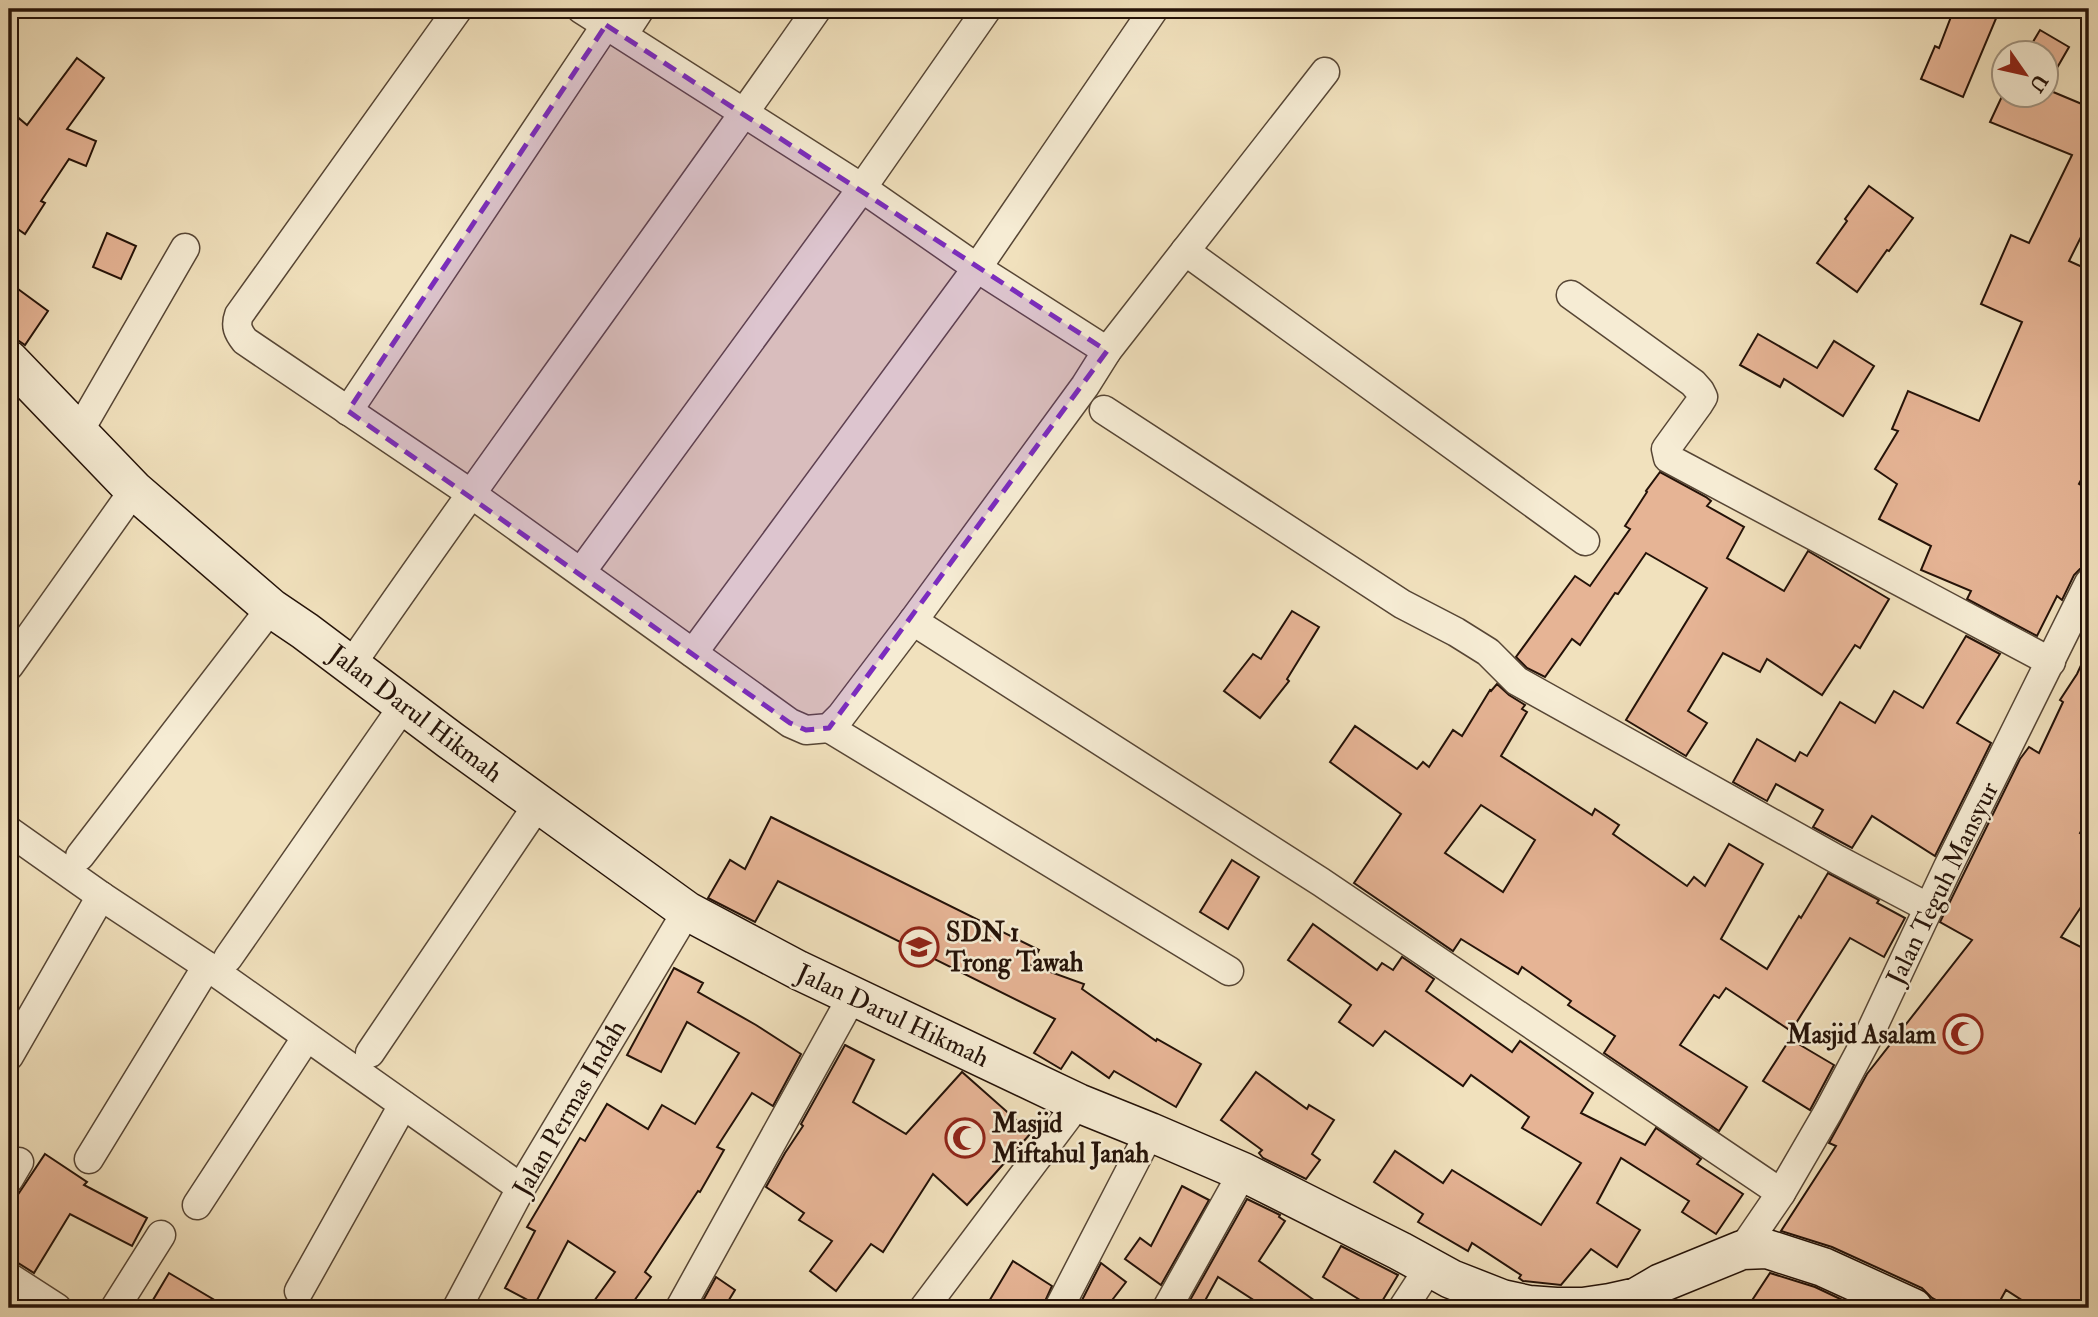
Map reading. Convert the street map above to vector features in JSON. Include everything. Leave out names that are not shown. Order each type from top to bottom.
[{"type":"street","points":[[458,9],[249,299],[236,324],[239,334],[245,341],[470,493],[790,723],[806,730],[829,728],[1229,971]]},
{"type":"street","points":[[581,9],[862,188],[977,268],[1107,351]]},
{"type":"street","points":[[348,411],[615,30],[640,9]]},
{"type":"street","points":[[351,665],[470,493],[817,9]]},
{"type":"street","points":[[581,572],[862,188],[988,9]]},
{"type":"street","points":[[693,653],[977,268],[1154,9]]},
{"type":"street","points":[[829,728],[913,621],[1085,386],[1107,351],[1325,72]]},
{"type":"street","points":[[78,433],[185,248]]},
{"type":"street","points":[[1185,251],[1585,541]]},
{"type":"street","points":[[1571,295],[1693,383],[1700,391],[1703,397],[1666,449],[1668,458],[2051,662]]},
{"type":"street","name":"Jalan Darul Hikmah","points":[[9,360],[134,490],[271,608],[687,911],[852,997],[1078,1103],[1243,1172],[1429,1268],[1502,1299],[1542,1306],[1583,1307],[1637,1297],[1661,1283],[1742,1250],[1767,1250],[1806,1261],[1913,1308]]},
{"type":"street","points":[[1104,410],[1402,604],[1488,652],[1517,681],[1928,908]]},
{"type":"street","points":[[9,666],[134,490]]},
{"type":"street","name":"Jalan Teguh Mansyur","points":[[1742,1250],[1781,1193],[1870,1033],[1928,908],[2089,583]]},
{"type":"street","points":[[80,856],[271,608]]},
{"type":"street","points":[[913,621],[1321,882],[1781,1193]]},
{"type":"street","points":[[89,1159],[218,962],[404,705]]},
{"type":"street","points":[[370,1054],[539,803]]},
{"type":"street","points":[[9,831],[101,896],[218,962],[306,1038],[521,1188]]},
{"type":"street","points":[[9,1056],[101,896]]},
{"type":"street","name":"Jalan Permas Indah","points":[[457,1308],[521,1188],[687,911]]},
{"type":"street","points":[[680,1308],[852,997]]},
{"type":"street","points":[[197,1205],[306,1038]]},
{"type":"street","points":[[924,1308],[1078,1103]]},
{"type":"street","points":[[299,1291],[403,1105]]},
{"type":"street","points":[[1059,1308],[1150,1132]]},
{"type":"street","points":[[1167,1308],[1243,1172]]},
{"type":"street","points":[[116,1308],[161,1235]]},
{"type":"street","points":[[1403,1308],[1429,1268]]},
{"type":"street","points":[[13,1280],[57,1308]]},
{"type":"highlighted area","points":[[606,25],[1107,351],[829,728],[806,730],[790,723],[348,411]]},
{"type":"building","points":[[1954,9],[2000,9],[1963,97],[1921,79],[1935,46],[1939,48]]},
{"type":"building","points":[[2040,30],[2054,38],[2035,38]]},
{"type":"building","points":[[2060,42],[2069,47],[2060,63]]},
{"type":"building","points":[[77,58],[104,78],[67,129],[96,141],[86,166],[69,159],[41,201],[45,203],[25,234],[9,223],[9,110],[27,125]]},
{"type":"building","points":[[2060,95],[2089,107],[2089,221],[2069,261],[2089,270],[2089,465],[2079,484],[2089,490],[2089,567],[2080,569],[2074,575],[2062,600],[2057,596],[2037,636],[1967,599],[1971,591],[1921,570],[1931,546],[1879,519],[1897,484],[1875,469],[1898,431],[1892,429],[1908,391],[1979,421],[2022,322],[1981,304],[2011,235],[2029,243],[2072,155],[1990,122],[1997,108],[2060,108]]},
{"type":"building","points":[[1869,186],[1913,218],[1857,292],[1817,263]]},
{"type":"building","points":[[107,233],[136,246],[121,279],[93,267]]},
{"type":"building","points":[[18,289],[48,311],[25,345],[16,339],[9,339],[9,303]]},
{"type":"building","points":[[1758,334],[1817,368],[1834,341],[1874,366],[1843,416],[1784,379],[1780,387],[1740,365]]},
{"type":"building","points":[[1660,472],[1706,497],[1711,501],[1707,506],[1744,527],[1727,558],[1784,591],[1808,551],[1889,599],[1860,648],[1855,645],[1822,695],[1767,659],[1760,672],[1723,653],[1688,711],[1707,723],[1686,756],[1626,720],[1707,588],[1646,553],[1580,645],[1572,639],[1545,677],[1527,668],[1516,657],[1575,576],[1590,586],[1630,529],[1625,526]]},
{"type":"building","points":[[1292,611],[1319,627],[1287,679],[1289,681],[1260,718],[1224,691],[1253,654],[1261,659]]},
{"type":"building","points":[[1966,636],[2000,654],[1957,723],[1991,743],[1935,856],[1872,816],[1852,848],[1813,827],[1823,810],[1776,784],[1767,801],[1733,782],[1757,739],[1795,761],[1800,752],[1807,756],[1840,702],[1875,723],[1894,691],[1923,708]]},
{"type":"building","points":[[2089,648],[2089,816],[2080,833],[2089,838],[2089,895],[2061,937],[2089,951],[2089,1308],[2034,1308],[2006,1290],[1996,1308],[1951,1308],[1932,1298],[1922,1288],[1832,1247],[1781,1231],[1836,1146],[1829,1143],[1867,1074],[1972,940],[1940,922],[2020,759],[2029,747],[2039,753],[2063,702],[2060,700],[2077,674]]},
{"type":"building","points":[[1497,684],[1525,705],[1522,709],[1527,712],[1501,756],[1592,815],[1595,809],[1619,825],[1613,834],[1687,886],[1694,877],[1705,886],[1729,844],[1763,864],[1721,939],[1767,969],[1828,873],[1879,900],[1877,903],[1905,918],[1884,957],[1850,938],[1791,1031],[1726,988],[1719,998],[1714,995],[1680,1045],[1747,1087],[1719,1131],[1604,1053],[1615,1036],[1568,1005],[1571,1001],[1522,967],[1518,974],[1461,939],[1453,951],[1354,883],[1401,814],[1330,762],[1355,726],[1417,769],[1423,762],[1429,767],[1453,730],[1462,736]],"holes":[[[1481,805],[1535,840],[1503,892],[1445,853]]]},
{"type":"building","points":[[771,817],[1039,950],[1031,965],[1084,984],[1082,989],[1156,1041],[1157,1039],[1201,1064],[1176,1107],[1114,1071],[1109,1078],[1072,1052],[1061,1069],[1034,1053],[1055,1019],[778,881],[755,922],[708,898],[730,860],[745,869]]},
{"type":"building","points":[[1232,860],[1259,877],[1228,929],[1200,912]]},
{"type":"building","points":[[1313,924],[1377,970],[1382,963],[1393,970],[1402,957],[1434,979],[1426,991],[1512,1052],[1520,1041],[1593,1093],[1581,1113],[1645,1145],[1656,1128],[1701,1159],[1697,1164],[1743,1194],[1716,1234],[1682,1212],[1689,1201],[1621,1158],[1597,1203],[1640,1230],[1617,1267],[1591,1249],[1561,1285],[1523,1281],[1519,1278],[1521,1275],[1472,1243],[1468,1251],[1418,1222],[1423,1214],[1374,1182],[1395,1151],[1443,1183],[1452,1170],[1541,1225],[1581,1163],[1522,1128],[1529,1117],[1471,1075],[1463,1086],[1385,1031],[1373,1046],[1339,1022],[1351,1005],[1288,960]]},
{"type":"building","points":[[674,968],[703,983],[698,992],[801,1054],[773,1106],[752,1093],[717,1147],[724,1150],[700,1192],[698,1191],[645,1272],[651,1277],[629,1308],[589,1308],[615,1272],[568,1241],[535,1304],[505,1288],[535,1231],[527,1227],[580,1138],[585,1141],[607,1104],[648,1129],[662,1105],[695,1124],[739,1053],[687,1022],[661,1072],[627,1055]]},
{"type":"building","points":[[1790,1039],[1834,1065],[1810,1110],[1763,1081]]},
{"type":"building","points":[[845,1045],[874,1060],[853,1102],[906,1134],[962,1072],[1031,1133],[967,1205],[933,1174],[883,1252],[871,1244],[836,1291],[810,1271],[832,1241],[799,1220],[804,1213],[766,1187],[803,1126],[801,1124]]},
{"type":"building","points":[[1256,1072],[1307,1109],[1309,1105],[1334,1120],[1312,1154],[1320,1160],[1306,1179],[1263,1158],[1259,1153],[1262,1150],[1221,1120]]},
{"type":"building","points":[[45,1154],[87,1182],[84,1185],[147,1218],[132,1246],[70,1214],[34,1273],[9,1261],[9,1208]]},
{"type":"building","points":[[1182,1186],[1209,1200],[1161,1285],[1125,1259],[1140,1238],[1151,1246]]},
{"type":"building","points":[[1247,1199],[1280,1215],[1285,1221],[1259,1261],[1325,1308],[1266,1308],[1218,1277],[1201,1308],[1189,1302]]},
{"type":"building","points":[[1341,1246],[1398,1275],[1378,1308],[1373,1308],[1323,1277]]},
{"type":"building","points":[[1013,1261],[1052,1286],[1042,1308],[985,1308]]},
{"type":"building","points":[[1101,1263],[1126,1282],[1106,1308],[1078,1308]]},
{"type":"building","points":[[169,1273],[228,1308],[167,1308],[153,1300]]},
{"type":"building","points":[[1770,1273],[1815,1287],[1851,1304],[1849,1308],[1747,1308]]},
{"type":"building","points":[[716,1277],[735,1290],[724,1308],[699,1308]]},
{"type":"place","name":"SDN 1 Trong Tawah","points":[[919,947]]},
{"type":"place","name":"Masjid Asalam","points":[[1963,1034]]},
{"type":"place","name":"Masjid Miftahul Janah","points":[[965,1138]]}]
